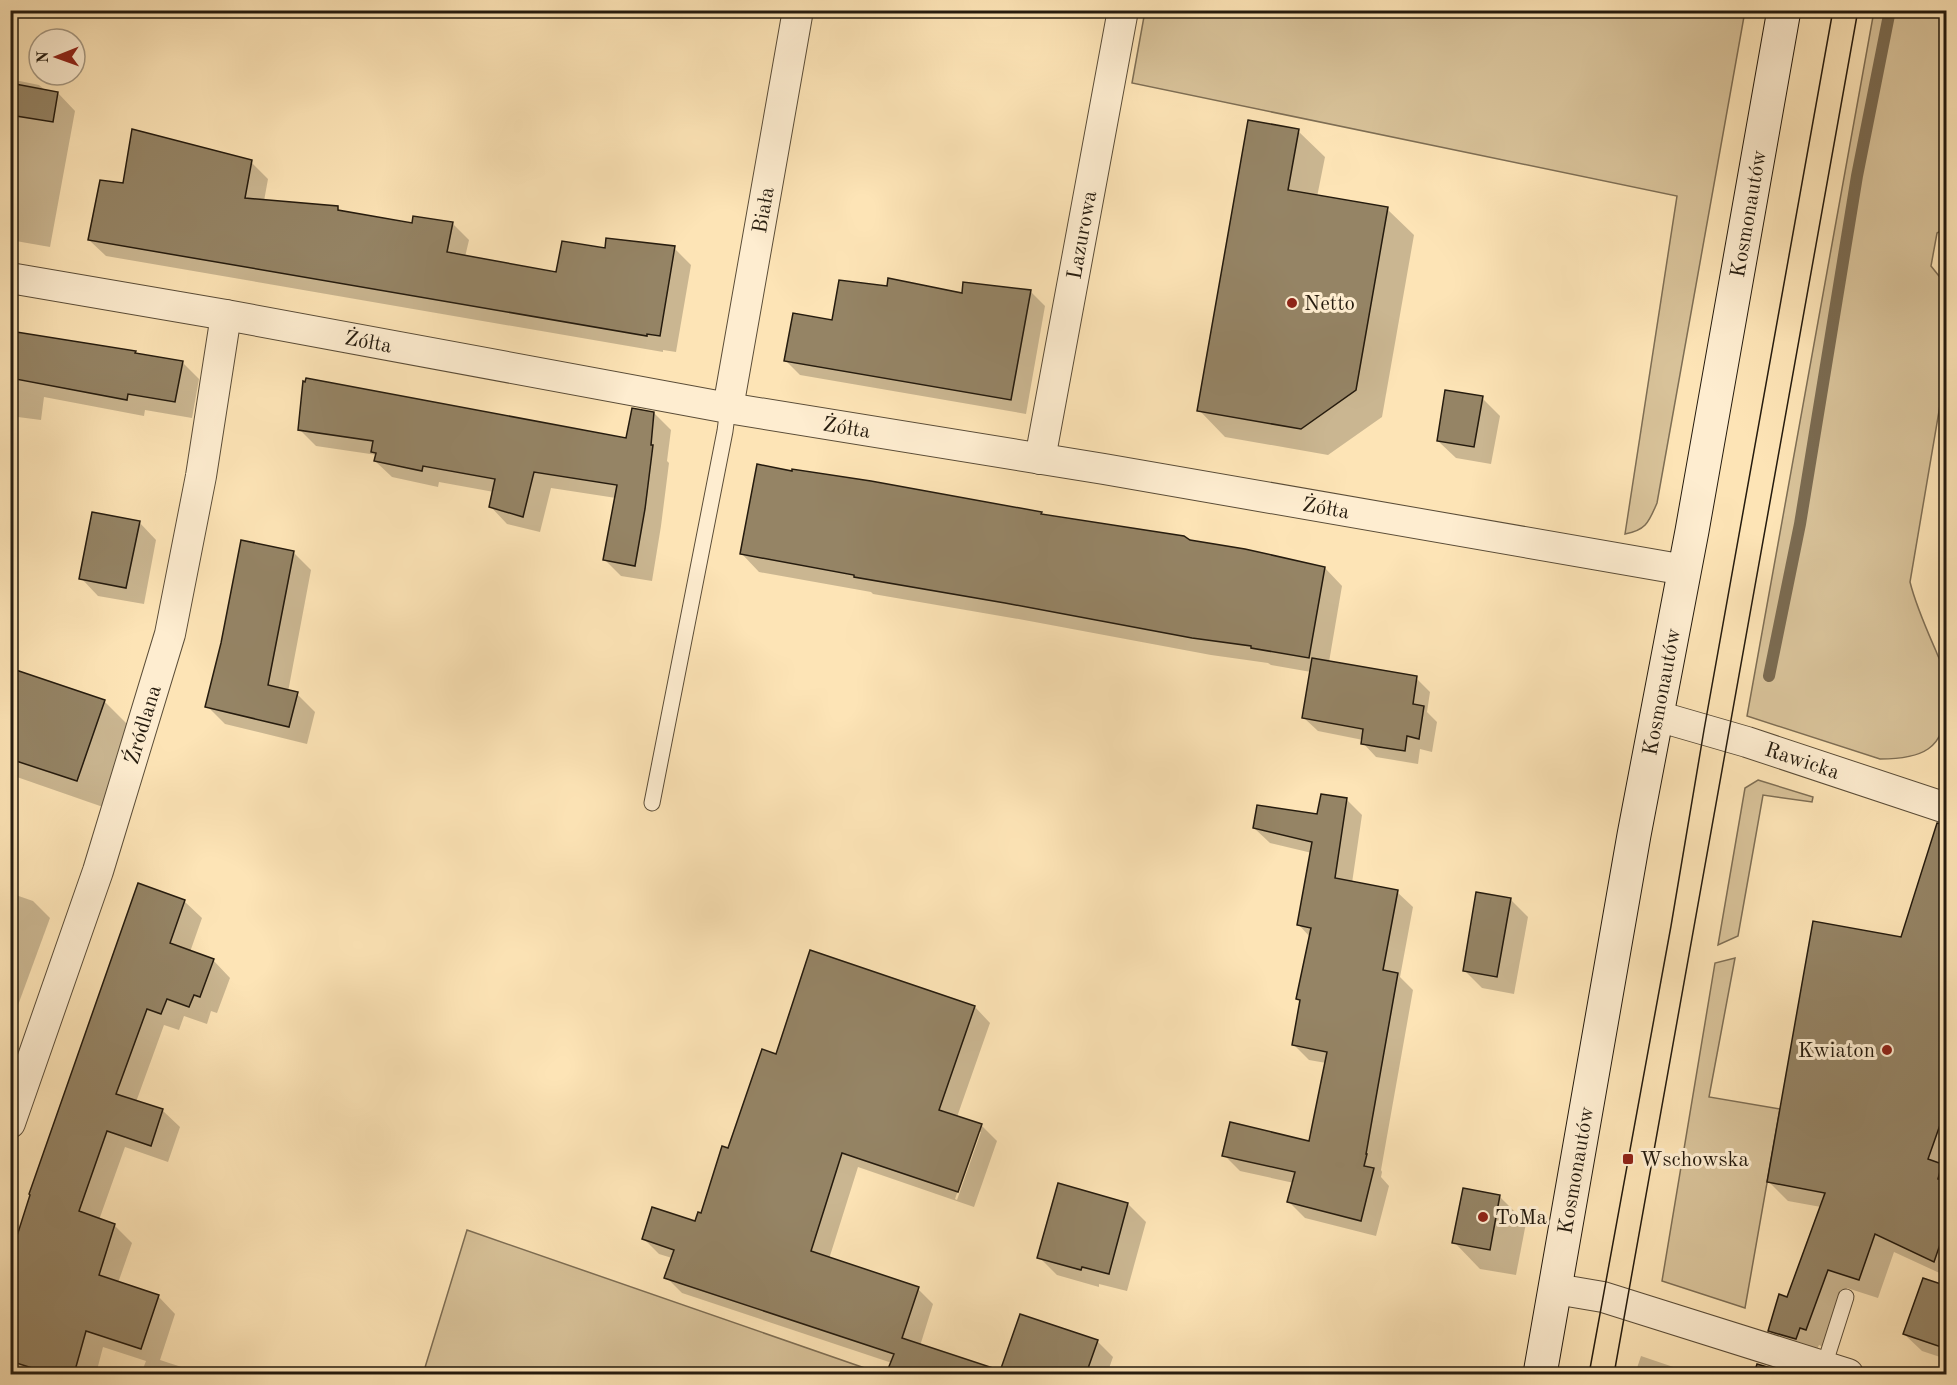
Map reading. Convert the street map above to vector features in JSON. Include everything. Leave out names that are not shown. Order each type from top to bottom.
[{"type":"main road","name":"Kosmonautów","points":[[1540,1374],[1623,898],[1685,570],[1784,10]]},
{"type":"street","name":"Biała","points":[[728,408],[798,10]]},
{"type":"street","name":"Lazurowa","points":[[1040,459],[1123,10]]},
{"type":"street","name":"Żółta","points":[[10,278],[226,315],[728,408],[1685,570]]},
{"type":"street","name":"Źródlana","points":[[10,1123],[98,871],[170,634],[201,476],[226,315]]},
{"type":"street","name":"Rawicka","points":[[1657,716],[1747,742],[1947,808]]},
{"type":"street","points":[[1556,1289],[1603,1297],[1836,1370]]},
{"type":"lane","points":[[652,803],[728,408]]},
{"type":"lane","points":[[1836,1370],[1846,1297]]},
{"type":"shaded area","points":[[1145,11],[1745,11],[1657,503],[1643,527],[1625,534],[1677,196],[1132,83]]},
{"type":"shaded area","points":[[1874,11],[1946,11],[1946,228],[1937,233],[1931,266],[1939,276],[1946,278],[1946,370],[1910,582],[1946,677],[1945,720],[1936,742],[1928,749],[1919,754],[1895,759],[1880,759],[1747,716]]},
{"type":"shaded area","points":[[1758,780],[1813,797],[1812,802],[1763,795],[1738,936],[1718,945],[1745,788]]},
{"type":"shaded area","points":[[1735,958],[1709,1097],[1780,1109],[1745,1308],[1662,1281],[1715,963]]},
{"type":"shaded area","points":[[467,1230],[882,1374],[423,1374]]},
{"type":"building","points":[[10,83],[58,92],[53,122],[10,115]]},
{"type":"building","points":[[1248,120],[1299,129],[1288,190],[1388,207],[1356,390],[1301,429],[1197,411]]},
{"type":"building","points":[[132,129],[252,160],[245,198],[338,206],[338,210],[412,223],[413,216],[453,222],[447,252],[556,272],[562,241],[605,248],[606,238],[675,246],[660,336],[647,334],[647,336],[88,240],[100,180],[123,183]]},
{"type":"building","points":[[888,278],[962,293],[963,282],[1031,290],[1011,400],[784,361],[793,313],[832,320],[839,280],[887,286]]},
{"type":"building","points":[[10,331],[136,351],[135,353],[183,361],[175,402],[128,394],[127,400],[10,378]]},
{"type":"building","points":[[306,378],[626,438],[632,408],[654,412],[651,445],[653,445],[635,566],[603,560],[617,485],[534,472],[523,517],[489,507],[495,479],[423,466],[422,471],[374,461],[376,453],[371,452],[373,441],[298,430],[303,381],[305,382]]},
{"type":"building","points":[[1445,390],[1483,396],[1474,447],[1437,441]]},
{"type":"building","points":[[757,464],[871,481],[1042,512],[1041,514],[1184,536],[1190,540],[1245,549],[1325,567],[1309,658],[854,577],[854,575],[740,554]]},
{"type":"building","points":[[92,512],[140,521],[126,588],[79,579]]},
{"type":"building","points":[[241,540],[294,551],[268,685],[298,692],[289,727],[205,707],[221,643]]},
{"type":"building","points":[[1312,658],[1417,676],[1413,704],[1424,706],[1419,739],[1407,736],[1405,751],[1361,744],[1363,729],[1302,718]]},
{"type":"building","points":[[10,668],[105,700],[77,781],[10,759]]},
{"type":"building","points":[[1321,794],[1347,798],[1335,878],[1398,890],[1383,970],[1398,973],[1364,1166],[1374,1168],[1361,1221],[1287,1202],[1295,1172],[1222,1156],[1230,1122],[1309,1141],[1327,1052],[1292,1045],[1300,1000],[1296,999],[1311,928],[1297,925],[1312,842],[1253,828],[1257,805],[1317,814]]},
{"type":"building","points":[[1937,823],[1947,825],[1947,1105],[1928,1159],[1942,1164],[1938,1179],[1947,1181],[1947,1224],[1934,1262],[1875,1234],[1859,1280],[1828,1270],[1806,1330],[1800,1328],[1796,1339],[1768,1331],[1779,1294],[1787,1297],[1825,1193],[1767,1182],[1813,921],[1901,937]]},
{"type":"building","points":[[138,883],[185,900],[170,943],[214,959],[200,997],[194,995],[189,1007],[167,999],[161,1014],[147,1009],[116,1094],[163,1109],[151,1146],[107,1131],[79,1211],[115,1224],[99,1275],[159,1295],[141,1349],[86,1331],[74,1374],[51,1374],[10,1361],[10,1238],[16,1239],[29,1194]]},
{"type":"building","points":[[1476,892],[1511,898],[1497,977],[1463,971]]},
{"type":"building","points":[[810,950],[975,1006],[939,1110],[982,1124],[958,1192],[842,1153],[811,1251],[919,1287],[902,1338],[993,1368],[992,1374],[886,1374],[894,1354],[664,1278],[674,1250],[642,1239],[652,1207],[695,1221],[698,1212],[701,1213],[722,1146],[728,1148],[762,1049],[776,1054]]},
{"type":"building","points":[[1058,1183],[1128,1203],[1109,1274],[1082,1267],[1081,1270],[1037,1258]]},
{"type":"building","points":[[1463,1188],[1500,1195],[1490,1250],[1452,1243]]},
{"type":"building","points":[[1923,1278],[1947,1286],[1947,1349],[1903,1334]]},
{"type":"building","points":[[1020,1314],[1098,1340],[1086,1374],[999,1374]]},
{"type":"building","points":[[1757,1364],[1784,1372],[1783,1374],[1754,1374]]},
{"type":"waterway","points":[[1769,676],[1800,524],[1857,176],[1890,10]]},
{"type":"tram line","points":[[1589,1374],[1671,926],[1833,10]]},
{"type":"tram line","points":[[1614,1374],[1858,10]]},
{"type":"place","name":"Netto","points":[[1292,303]]},
{"type":"place","name":"Kwiaton","points":[[1887,1050]]},
{"type":"place","name":"Wschowska","points":[[1628,1159]]},
{"type":"place","name":"ToMa","points":[[1483,1217]]}]
